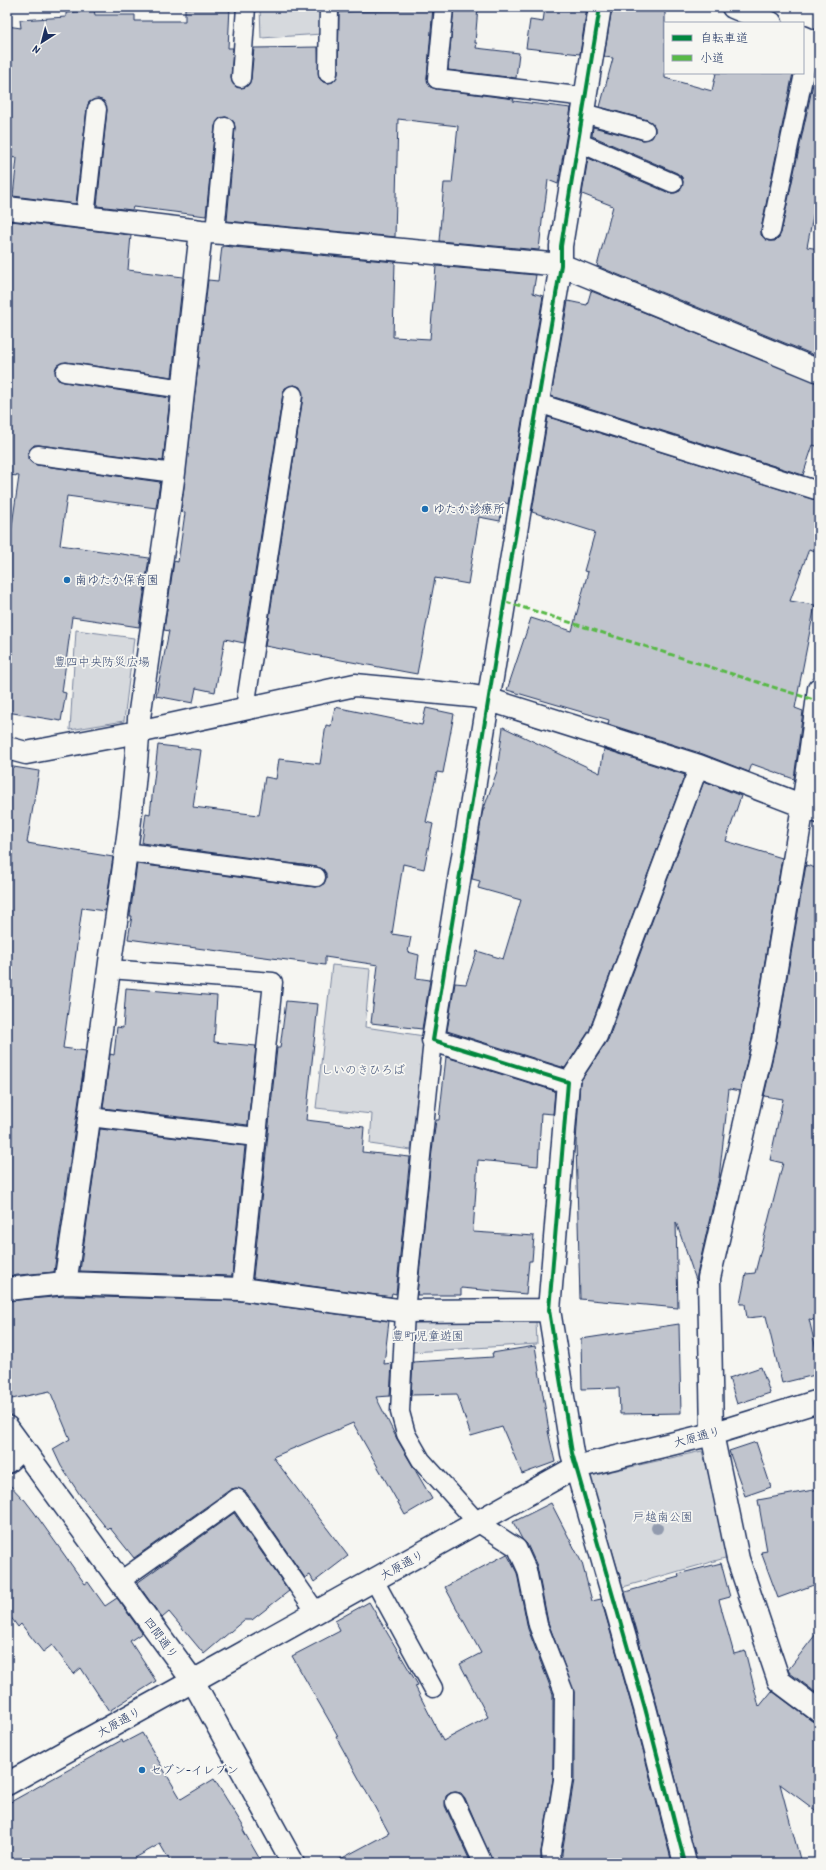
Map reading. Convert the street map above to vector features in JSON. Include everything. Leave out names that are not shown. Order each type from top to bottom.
[{"type":"street","points":[[600,7],[561,246],[561,265],[507,594],[487,699],[433,1040],[568,1082],[549,1310],[572,1453],[645,1708],[684,1863]]},
{"type":"street","points":[[733,7],[769,22]]},
{"type":"street","points":[[7,208],[208,231],[561,265],[819,371]]},
{"type":"street","points":[[65,1283],[90,1117],[126,852],[138,732],[174,473],[184,389],[208,231]]},
{"type":"street","points":[[7,748],[26,752],[138,732],[355,685],[472,696],[487,699],[700,766],[811,809]]},
{"type":"street","points":[[819,689],[811,809],[764,1041],[709,1278],[712,1434],[738,1559],[779,1681],[819,1711]]},
{"type":"street","points":[[7,1289],[65,1283],[241,1289],[405,1311],[549,1310]]},
{"type":"street","name":"大原通り","points":[[7,1784],[576,1467],[712,1434],[819,1401]]},
{"type":"street","name":"四間通り","points":[[7,1427],[15,1455],[120,1581],[193,1681],[293,1863]]},
{"type":"lane","points":[[241,78],[246,7]]},
{"type":"lane","points":[[328,73],[329,7]]},
{"type":"lane","points":[[444,7],[437,79],[585,105],[645,130]]},
{"type":"lane","points":[[804,73],[811,40]]},
{"type":"lane","points":[[771,231],[804,74]]},
{"type":"lane","points":[[85,217],[97,109]]},
{"type":"lane","points":[[208,231],[225,127]]},
{"type":"lane","points":[[578,142],[673,183]]},
{"type":"lane","points":[[65,372],[184,389]]},
{"type":"lane","points":[[245,708],[293,395]]},
{"type":"lane","points":[[538,403],[819,491]]},
{"type":"lane","points":[[38,455],[174,473]]},
{"type":"lane","points":[[568,1082],[598,1036],[700,766]]},
{"type":"lane","points":[[126,852],[316,877]]},
{"type":"lane","points":[[110,969],[272,982],[241,1289]]},
{"type":"lane","points":[[433,1040],[405,1311],[400,1412],[406,1434],[421,1460],[477,1522],[517,1548],[527,1570],[538,1625],[564,1692],[563,1780],[551,1853],[552,1863]]},
{"type":"lane","points":[[90,1117],[256,1136]]},
{"type":"lane","points":[[120,1581],[237,1498],[316,1612]]},
{"type":"lane","points":[[374,1580],[433,1688]]},
{"type":"lane","points":[[456,1802],[483,1863]]},
{"type":"green space","points":[[260,7],[322,7],[322,34],[261,38]]},
{"type":"green space","name":"豊四中央防災広場","points":[[76,630],[134,638],[124,721],[70,730]]},
{"type":"green space","name":"しいのきひろば","points":[[332,965],[370,969],[365,1027],[424,1036],[411,1150],[370,1144],[372,1114],[316,1108]]},
{"type":"green space","name":"豊町児童遊園","points":[[413,1321],[536,1321],[537,1344],[412,1352]]},
{"type":"green space","name":"戸越南公園","points":[[702,1451],[732,1556],[623,1587],[590,1476]]},
{"type":"building","points":[[230,7],[228,48],[233,48],[231,78],[235,86],[241,88],[249,84],[251,79],[254,48],[318,47],[319,78],[323,82],[333,82],[338,74],[339,12],[399,10],[399,7],[433,7],[427,78],[430,87],[514,99],[513,101],[571,108],[558,184],[548,180],[539,250],[439,241],[444,183],[452,183],[458,126],[398,119],[395,237],[227,221],[235,128],[234,122],[226,117],[220,118],[215,126],[206,216],[133,207],[132,210],[97,206],[107,110],[104,101],[98,99],[89,102],[87,108],[76,204],[13,196],[17,158],[7,157],[7,26],[21,28],[20,20],[66,17],[66,13],[94,10],[95,15],[135,15],[135,21],[185,21],[185,8]]},
{"type":"building","points":[[454,7],[478,7],[475,43],[477,43],[476,48],[519,53],[516,78],[448,70]]},
{"type":"building","points":[[545,7],[587,7],[580,54],[526,48],[530,20],[543,22]]},
{"type":"building","points":[[612,7],[665,7],[665,78],[712,91],[716,74],[793,74],[761,229],[761,235],[768,241],[775,241],[781,233],[813,84],[819,85],[819,185],[807,247],[819,249],[819,357],[597,266],[613,206],[582,194],[588,158],[669,193],[680,191],[683,182],[682,177],[677,173],[592,136],[593,127],[643,140],[652,138],[655,132],[655,127],[648,120],[600,107],[613,58],[604,57]]},
{"type":"building","points":[[11,221],[131,235],[128,270],[183,277],[172,377],[66,362],[57,365],[55,371],[58,380],[64,382],[170,398],[163,461],[39,445],[34,445],[28,453],[28,459],[37,465],[160,482],[156,508],[67,496],[60,545],[149,558],[139,627],[72,617],[62,692],[66,693],[61,721],[7,712],[7,561],[19,476],[7,475],[7,230],[10,230]]},
{"type":"building","points":[[222,246],[395,262],[393,337],[430,339],[436,266],[536,275],[533,293],[543,296],[508,504],[503,502],[500,521],[479,517],[468,584],[435,578],[417,674],[265,646],[303,397],[300,387],[294,385],[285,388],[283,393],[244,643],[225,639],[215,692],[196,688],[193,703],[156,696],[169,631],[164,630],[174,561],[178,562],[185,513],[181,512],[208,280],[218,281]]},
{"type":"building","points":[[591,291],[819,383],[819,447],[813,445],[803,475],[551,396],[568,301],[587,305]]},
{"type":"building","points":[[548,417],[819,501],[819,552],[809,549],[790,601],[815,605],[795,708],[803,711],[794,779],[752,764],[749,772],[703,754],[608,724],[609,720],[507,690],[531,618],[572,631],[588,572],[584,571],[595,532],[532,512]]},
{"type":"building","points":[[335,707],[422,725],[426,708],[454,714],[443,773],[437,772],[426,822],[433,824],[424,869],[403,864],[392,934],[411,937],[408,952],[419,955],[416,978],[430,980],[422,1029],[371,1023],[378,965],[325,957],[325,965],[128,939],[132,916],[130,916],[137,864],[315,887],[324,884],[326,873],[323,869],[317,867],[142,843],[146,813],[150,814],[158,745],[201,750],[193,807],[259,815],[265,777],[276,779],[279,759],[320,764],[326,725],[331,726]]},
{"type":"building","points":[[503,727],[600,773],[604,749],[685,775],[589,1031],[565,1068],[447,1031],[455,983],[466,984],[477,951],[503,959],[521,900],[478,888],[480,881],[472,879],[482,814],[497,771]]},
{"type":"building","points":[[7,766],[39,771],[27,843],[113,857],[105,911],[82,908],[63,1048],[86,1051],[54,1272],[7,1276]]},
{"type":"building","points":[[704,781],[741,796],[726,841],[782,858],[752,1039],[740,1091],[729,1089],[719,1178],[697,1275],[697,1283],[676,1222],[678,1308],[580,1299],[576,1142],[580,1082],[608,1040]]},
{"type":"building","points":[[806,865],[819,869],[819,1321],[809,1319],[819,1362],[819,1374],[782,1383],[766,1316],[747,1318],[745,1304],[740,1304],[746,1274],[755,1273],[783,1163],[770,1160],[783,1099],[764,1096],[776,1043]]},
{"type":"building","points":[[126,988],[217,996],[214,1042],[256,1046],[248,1125],[103,1108],[110,1054],[114,1055],[117,1027],[123,1028]]},
{"type":"building","points":[[286,1001],[318,1004],[306,1120],[364,1127],[362,1152],[410,1157],[396,1294],[392,1293],[391,1297],[253,1278],[277,1048],[280,1048]]},
{"type":"building","points":[[446,1057],[555,1091],[553,1114],[541,1113],[538,1166],[478,1160],[473,1232],[534,1236],[532,1261],[529,1261],[526,1294],[461,1288],[461,1295],[417,1295],[431,1159],[436,1120],[439,1120]]},
{"type":"building","points":[[100,1129],[245,1146],[232,1276],[80,1271]]},
{"type":"building","points":[[65,1296],[240,1301],[389,1321],[384,1364],[392,1363],[390,1396],[376,1397],[397,1439],[432,1499],[405,1515],[353,1423],[273,1457],[348,1556],[314,1582],[310,1575],[305,1578],[246,1492],[236,1488],[231,1489],[134,1558],[110,1528],[108,1530],[80,1495],[61,1466],[53,1449],[70,1439],[50,1391],[7,1400],[7,1301]]},
{"type":"building","points":[[679,1324],[681,1413],[620,1414],[619,1388],[582,1389],[581,1339]]},
{"type":"building","points":[[535,1346],[548,1431],[555,1462],[522,1474],[502,1427],[471,1436],[457,1394],[411,1395],[413,1362],[493,1357],[492,1353]]},
{"type":"building","points":[[761,1367],[770,1393],[737,1404],[729,1378]]},
{"type":"building","points":[[756,1442],[771,1487],[745,1496],[729,1451]]},
{"type":"building","points":[[7,1482],[24,1499],[34,1512],[85,1584],[88,1582],[105,1606],[117,1598],[142,1633],[130,1641],[156,1681],[109,1711],[81,1668],[74,1674],[52,1645],[43,1652],[21,1624],[18,1627],[7,1612]]},
{"type":"building","points":[[819,1489],[819,1583],[778,1598],[761,1552],[767,1551],[758,1500]]},
{"type":"building","points":[[551,1503],[582,1563],[592,1601],[601,1599],[633,1711],[672,1863],[562,1863],[562,1853],[574,1780],[574,1692],[548,1622],[537,1566],[527,1544],[522,1539],[513,1522]]},
{"type":"building","points":[[234,1513],[289,1591],[252,1620],[244,1620],[204,1654],[169,1612],[162,1618],[137,1583]]},
{"type":"building","points":[[507,1554],[517,1573],[528,1629],[553,1694],[553,1779],[541,1851],[541,1863],[493,1863],[465,1798],[461,1793],[456,1792],[450,1793],[446,1796],[445,1806],[471,1863],[333,1863],[389,1833],[336,1737],[338,1736],[292,1656],[340,1631],[335,1621],[369,1602],[418,1685],[415,1686],[443,1741],[488,1717],[460,1664],[481,1653],[445,1587]]},
{"type":"building","points":[[721,1563],[730,1597],[719,1600],[734,1654],[745,1651],[759,1707],[772,1691],[812,1721],[819,1723],[819,1813],[780,1784],[801,1863],[697,1863],[657,1705],[625,1592],[679,1577],[678,1574]]},
{"type":"building","points":[[819,1630],[819,1695],[788,1670]]},
{"type":"building","points":[[142,1733],[181,1799],[214,1779],[245,1829],[243,1830],[262,1863],[171,1863],[160,1844],[126,1863],[7,1863],[7,1804],[122,1740],[123,1743]]},
{"type":"marked path","points":[[506,602],[817,701]]},
{"type":"cycle path","points":[[600,7],[561,246],[561,265],[433,1040],[568,1082],[549,1310],[572,1453],[645,1708],[685,1863]]},
{"type":"place","name":"ゆたか診療所","points":[[425,509]]},
{"type":"place","name":"南ゆたか保育園","points":[[67,580]]},
{"type":"place","name":"セブン-イレブン","points":[[142,1770]]}]
